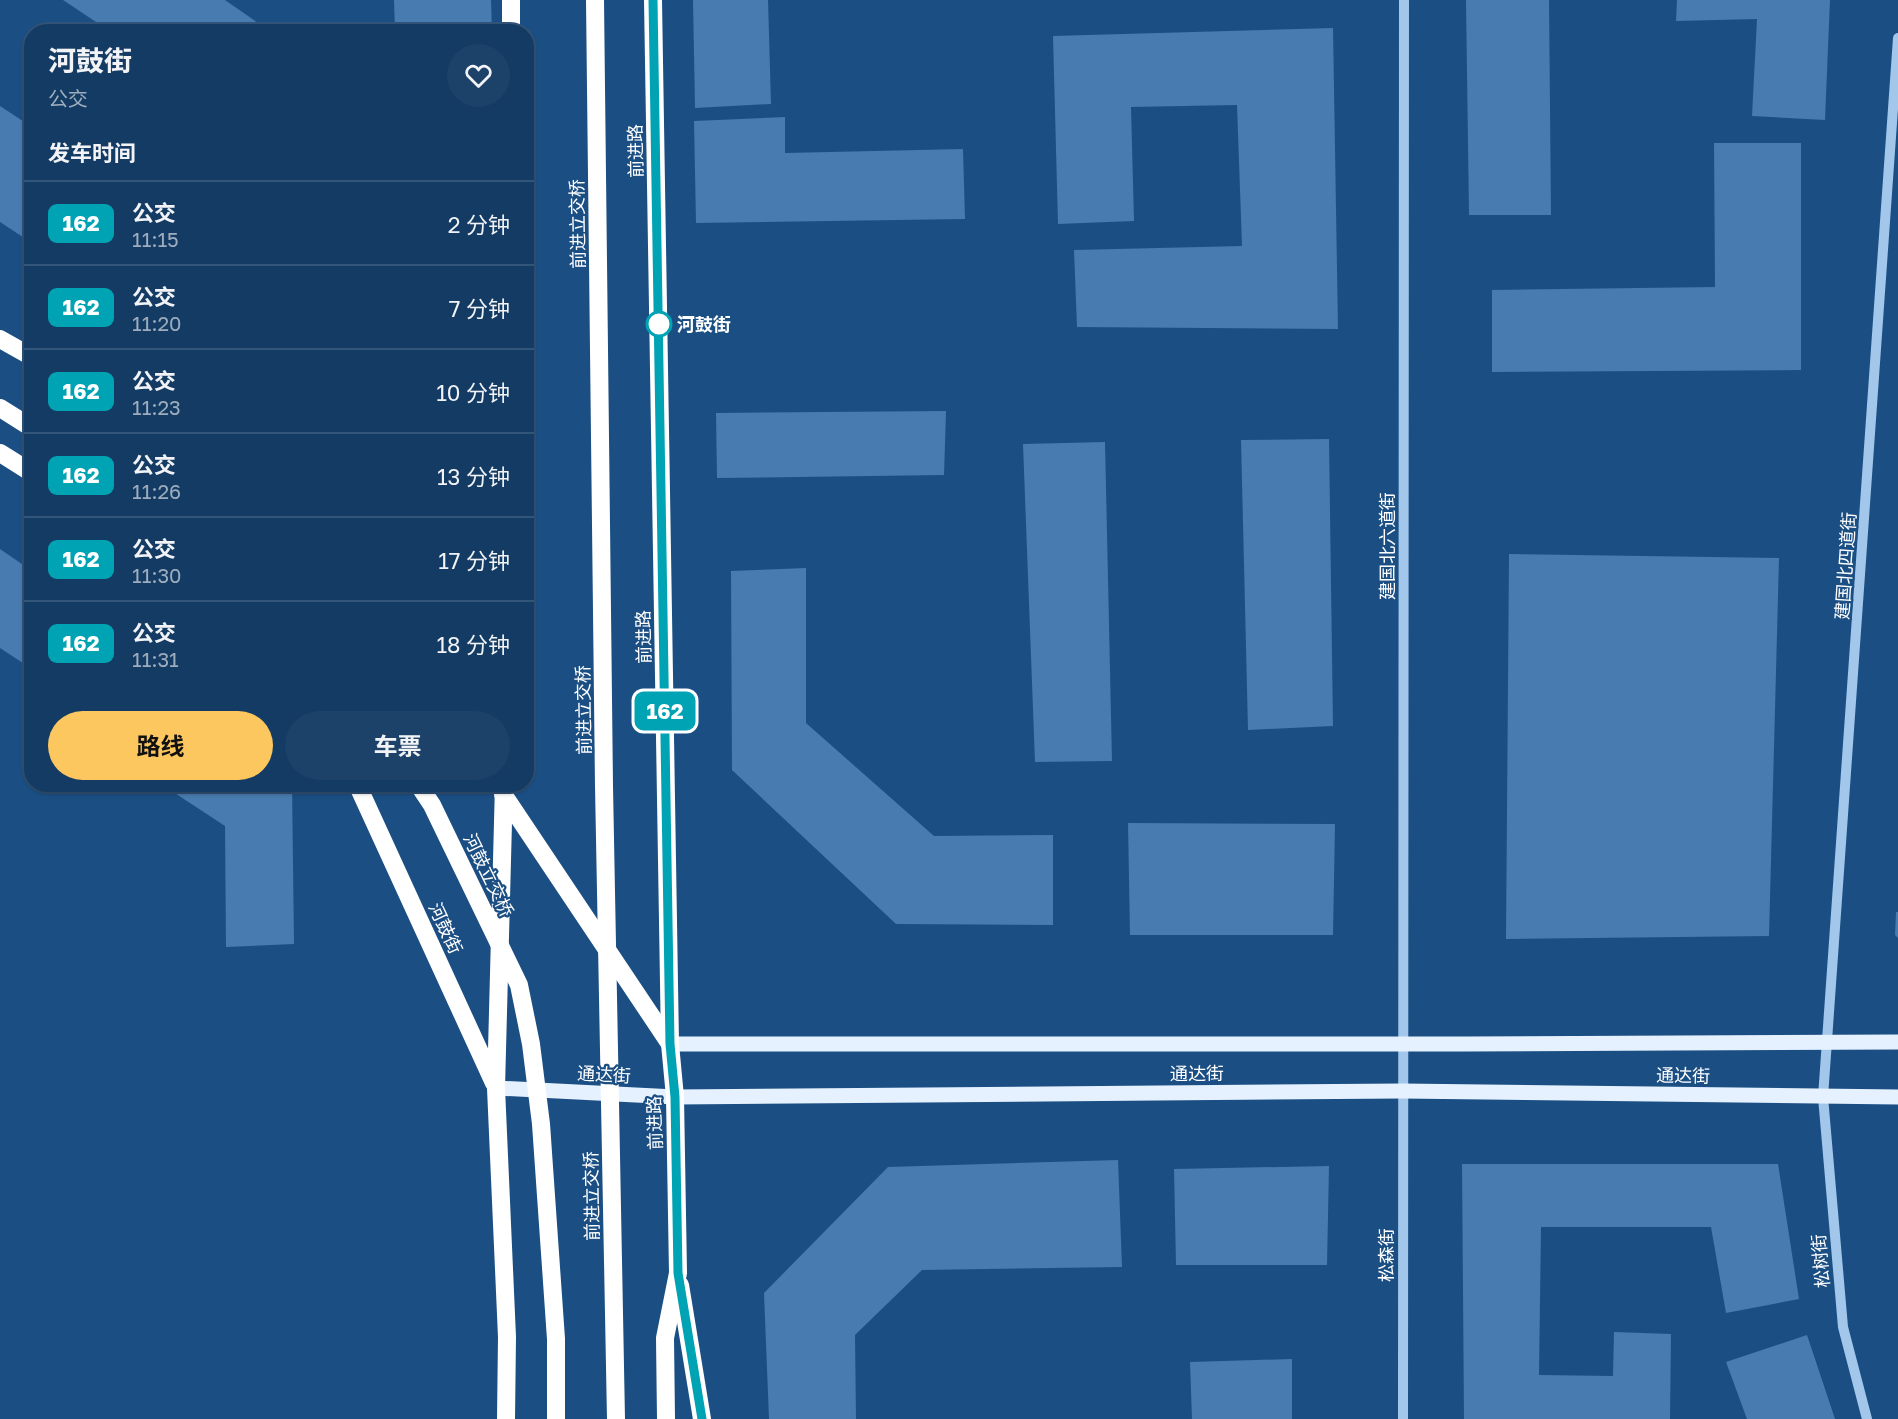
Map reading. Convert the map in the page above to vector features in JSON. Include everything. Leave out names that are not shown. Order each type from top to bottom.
[{"type":"highway","points":[[511,0],[511,24]]},
{"type":"highway","name":"前进立交桥","points":[[595,0],[605,798],[616,1419]]},
{"type":"highway","name":"前进路","points":[[653,0],[670,1044],[675,1097],[678,1273],[702,1419]]},
{"type":"highway","points":[[0,339],[24,352]]},
{"type":"highway","points":[[0,408],[24,423]]},
{"type":"highway","points":[[0,453],[24,468]]},
{"type":"highway","name":"河鼓街","points":[[361,792],[496,1088]]},
{"type":"highway","name":"河鼓立交桥","points":[[423,792],[519,985],[531,1044],[541,1124],[556,1339],[556,1419]]},
{"type":"highway","points":[[502,792],[496,1088],[507,1337],[506,1419]]},
{"type":"highway","points":[[505,792],[670,1044]]},
{"type":"highway","name":"前进路","points":[[666,1419],[665,1338],[678,1273]]},
{"type":"main road","name":"通达街","points":[[670,1044],[1898,1042]]},
{"type":"main road","name":"通达街","points":[[496,1088],[675,1097],[1402,1091],[1898,1097]]},
{"type":"street","name":"建国北六道街","points":[[1402,1091],[1404,0]]},
{"type":"street","name":"建国北四道街","points":[[1823,1097],[1892,213],[1898,38]]},
{"type":"street","name":"松森街","points":[[1402,1091],[1403,1419]]},
{"type":"street","name":"松树街","points":[[1823,1097],[1843,1327],[1867,1419]]},
{"type":"building","points":[[63,0],[225,0],[260,24],[99,24]]},
{"type":"building","points":[[394,0],[491,0],[492,24],[395,24]]},
{"type":"building","points":[[693,0],[768,0],[771,104],[695,108]]},
{"type":"building","points":[[1466,0],[1549,0],[1551,215],[1469,215]]},
{"type":"building","points":[[1677,0],[1830,0],[1825,120],[1752,116],[1757,19],[1676,21]]},
{"type":"building","points":[[1333,28],[1338,329],[1077,327],[1074,250],[1242,246],[1237,105],[1131,107],[1134,221],[1058,224],[1053,36]]},
{"type":"building","points":[[0,106],[24,122],[24,238],[0,222]]},
{"type":"building","points":[[785,117],[785,153],[963,149],[965,219],[696,223],[694,121]]},
{"type":"building","points":[[1714,143],[1801,143],[1801,370],[1492,372],[1492,290],[1715,287]]},
{"type":"building","points":[[946,411],[944,475],[717,478],[716,413]]},
{"type":"building","points":[[1329,439],[1333,726],[1248,730],[1241,440]]},
{"type":"building","points":[[1105,442],[1112,761],[1035,762],[1023,444]]},
{"type":"building","points":[[0,549],[24,566],[24,664],[0,648]]},
{"type":"building","points":[[1509,554],[1779,558],[1769,936],[1506,939]]},
{"type":"building","points":[[806,568],[806,723],[934,836],[1053,835],[1053,925],[896,924],[732,770],[731,571]]},
{"type":"building","points":[[173,792],[292,792],[294,944],[226,947],[225,826]]},
{"type":"building","points":[[1128,823],[1335,824],[1333,935],[1130,935]]},
{"type":"building","points":[[1896,912],[1898,912],[1898,938],[1895,935]]},
{"type":"building","points":[[1118,1160],[1122,1267],[922,1270],[855,1335],[856,1419],[769,1419],[764,1293],[888,1167]]},
{"type":"building","points":[[1462,1164],[1778,1164],[1799,1299],[1726,1313],[1711,1227],[1541,1227],[1539,1375],[1613,1376],[1614,1332],[1671,1334],[1670,1419],[1464,1419]]},
{"type":"building","points":[[1329,1166],[1327,1265],[1176,1265],[1174,1169]]},
{"type":"building","points":[[1807,1335],[1835,1419],[1747,1419],[1726,1362]]},
{"type":"building","points":[[1292,1359],[1292,1419],[1192,1419],[1190,1362]]},
{"type":"bus line","name":"162","points":[[653,0],[670,1044],[675,1097],[678,1273],[702,1419]]},
{"type":"place","name":"河鼓街","points":[[659,324]]}]
